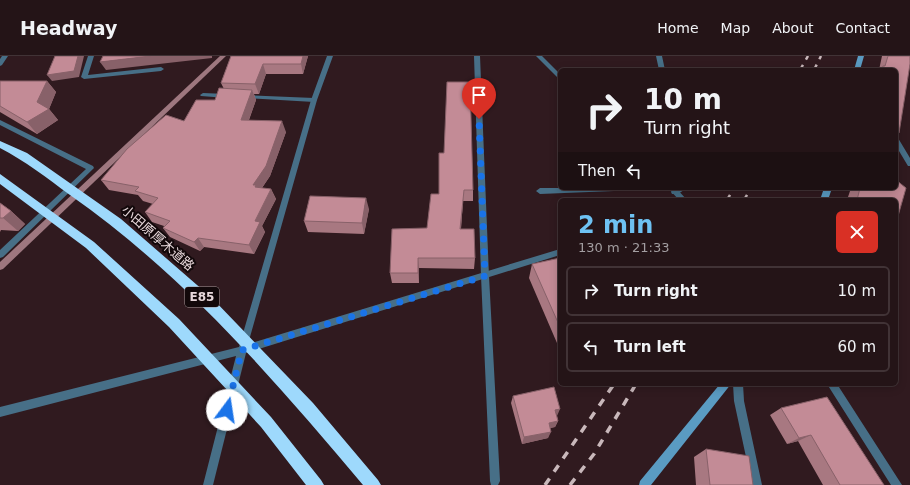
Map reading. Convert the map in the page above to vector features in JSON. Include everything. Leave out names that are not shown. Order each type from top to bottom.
[{"type":"highway","name":"小田原厚木道路","points":[[0,144],[23,156],[117,222],[208,302],[308,408],[373,485]]},
{"type":"highway","points":[[0,178],[90,244],[174,323],[266,422],[316,485]]},
{"type":"main road","points":[[858,68],[862,56]]},
{"type":"main road","points":[[644,485],[724,386]]},
{"type":"street","points":[[0,64],[5,56]]},
{"type":"street","points":[[91,56],[84,77],[161,69]]},
{"type":"street","points":[[208,485],[242,350],[314,100],[330,56]]},
{"type":"street","points":[[477,56],[485,276],[496,481]]},
{"type":"street","points":[[539,56],[558,75]]},
{"type":"street","points":[[659,56],[662,68]]},
{"type":"street","points":[[203,94],[314,100]]},
{"type":"street","points":[[0,122],[91,168],[0,255]]},
{"type":"street","points":[[898,143],[910,164]]},
{"type":"street","points":[[540,191],[565,190]]},
{"type":"street","points":[[0,412],[242,350],[558,253]]},
{"type":"street","points":[[738,386],[739,401],[757,485]]},
{"type":"street","points":[[833,386],[897,485]]},
{"type":"building","points":[[55,56],[78,56],[74,71],[47,75]]},
{"type":"building","points":[[103,56],[151,56],[100,62]]},
{"type":"building","points":[[231,56],[303,56],[301,64],[263,64],[255,84],[221,83]]},
{"type":"building","points":[[888,56],[910,56],[899,133],[898,68],[882,68],[883,66],[885,66]]},
{"type":"building","points":[[0,81],[47,81],[37,102],[49,109],[27,122],[0,106]]},
{"type":"building","points":[[447,82],[470,82],[473,190],[464,190],[460,229],[474,229],[475,258],[418,258],[418,273],[390,273],[392,229],[427,228],[431,194],[439,194],[439,153],[444,153]]},
{"type":"building","points":[[219,88],[252,90],[241,120],[282,121],[266,166],[253,185],[256,185],[255,187],[271,189],[255,221],[260,222],[249,245],[198,238],[194,242],[163,228],[170,221],[145,212],[158,198],[135,191],[139,187],[101,180],[127,149],[166,115],[184,121],[196,100],[215,100]]},
{"type":"building","points":[[898,182],[906,188],[898,216],[898,198],[858,198],[860,190],[898,190]]},
{"type":"building","points":[[310,196],[366,198],[362,223],[304,221]]},
{"type":"building","points":[[0,203],[11,211],[3,218],[0,218]]},
{"type":"building","points":[[558,258],[558,322],[532,264]]},
{"type":"building","points":[[554,387],[560,409],[555,410],[558,421],[549,423],[551,432],[524,437],[513,396]]},
{"type":"building","points":[[827,397],[884,485],[840,485],[811,435],[799,438],[781,408]]},
{"type":"building","points":[[706,449],[749,456],[753,485],[710,485]]},
{"type":"waterway","points":[[0,267],[223,56]]},
{"type":"railway","points":[[801,68],[808,56]]},
{"type":"railway","points":[[815,68],[821,56]]},
{"type":"railway","points":[[728,198],[733,190]]},
{"type":"railway","points":[[745,198],[750,190]]},
{"type":"railway","points":[[545,485],[613,386]]},
{"type":"railway","points":[[570,485],[594,454],[635,386]]},
{"type":"route","points":[[227,410],[242,350],[485,276],[479,119]]}]
